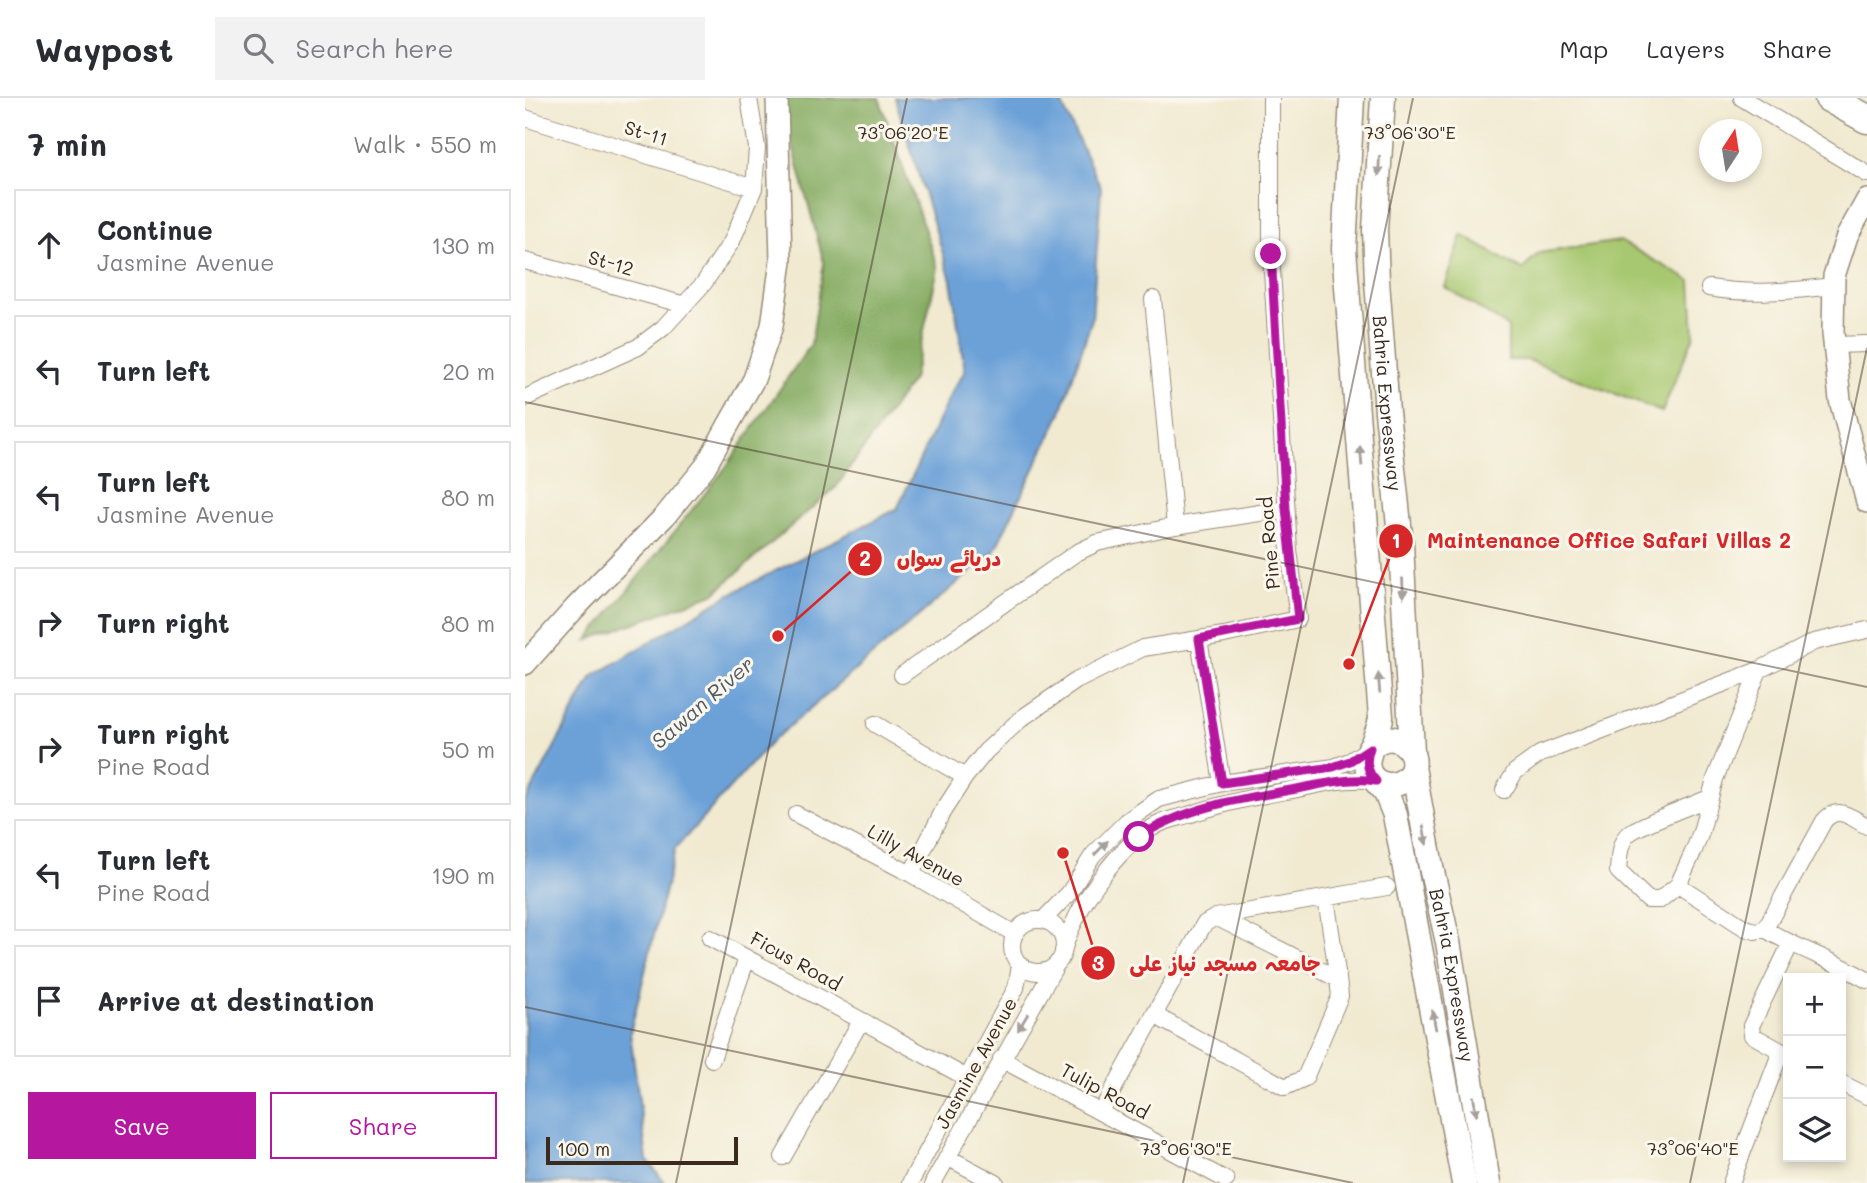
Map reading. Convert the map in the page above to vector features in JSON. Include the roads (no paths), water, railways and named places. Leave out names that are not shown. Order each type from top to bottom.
[{"type":"highway","points":[[1829,98],[1867,119]]},
{"type":"main road","points":[[525,664],[575,608],[665,516],[705,467],[754,379],[772,326],[781,261],[778,98]]},
{"type":"main road","name":"Bahria Expressway","points":[[1352,98],[1344,249],[1381,717],[1379,731],[1370,748]]},
{"type":"main road","name":"Bahria Expressway","points":[[1383,98],[1375,230],[1377,281],[1401,544],[1412,760],[1431,867],[1448,942],[1488,1183]]},
{"type":"main road","points":[[1867,200],[1847,236],[1834,276],[1834,345],[1840,400],[1863,470],[1867,502]]},
{"type":"main road","points":[[1395,739],[1408,746],[1412,760],[1409,775],[1394,785],[1376,781],[1368,769],[1370,748],[1381,740],[1395,739]]},
{"type":"main road","name":"Bahria Expressway","points":[[1376,781],[1386,793],[1395,815],[1464,1183]]},
{"type":"street","points":[[528,395],[638,347],[663,328],[704,283],[732,241],[754,188],[757,148],[749,98]]},
{"type":"street","name":"Pine Road","points":[[911,874],[943,811],[986,751],[1022,718],[1076,681],[1143,648],[1298,619],[1286,509],[1271,254],[1271,98]]},
{"type":"street","points":[[1742,98],[1867,174]]},
{"type":"street","name":"St-11","points":[[525,118],[754,188]]},
{"type":"street","name":"St-12","points":[[525,261],[685,305]]},
{"type":"street","points":[[1709,288],[1738,293],[1778,293],[1834,286]]},
{"type":"street","points":[[1153,299],[1175,526]]},
{"type":"street","points":[[1834,345],[1867,344]]},
{"type":"street","points":[[902,674],[1076,553],[1097,542],[1175,526],[1286,509]]},
{"type":"street","points":[[1504,790],[1515,772],[1540,754],[1759,670],[1814,642],[1867,630]]},
{"type":"street","points":[[1199,639],[1222,783]]},
{"type":"street","points":[[1709,798],[1627,835],[1619,853],[1618,871],[1647,900],[1660,900],[1678,885],[1702,832],[1709,798],[1759,670]]},
{"type":"street","points":[[875,724],[965,777]]},
{"type":"street","points":[[1043,920],[1069,893],[1093,855],[1127,821],[1159,799],[1222,783],[1333,767],[1350,761],[1370,748]]},
{"type":"street","name":"Jasmine Avenue","points":[[933,1183],[1060,957],[1068,934],[1109,867],[1139,837],[1159,824],[1232,800],[1357,779],[1376,781]]},
{"type":"street","points":[[1765,929],[1823,821],[1830,813],[1837,811],[1867,826]]},
{"type":"street","name":"Lilly Avenue","points":[[796,814],[911,874],[1015,934]]},
{"type":"street","points":[[1678,885],[1745,928],[1755,931],[1765,929],[1867,980]]},
{"type":"street","points":[[1101,1112],[1204,924],[1216,918],[1387,887]]},
{"type":"street","points":[[1154,1015],[1285,1087],[1305,1079],[1340,996],[1325,898]]},
{"type":"street","points":[[1216,918],[1338,979]]},
{"type":"street","points":[[1043,920],[1055,927],[1063,938],[1060,957],[1046,971],[1032,971],[1020,965],[1013,954],[1012,940],[1019,929],[1030,921],[1043,920]]},
{"type":"street","name":"Ficus Road","points":[[711,937],[967,1078]]},
{"type":"street","points":[[1783,1052],[1752,1035],[1751,1026],[1791,943]]},
{"type":"street","points":[[712,1059],[747,958]]},
{"type":"street","name":"Jasmine Avenue","points":[[909,1183],[1016,988],[1020,965]]},
{"type":"street","points":[[783,1157],[861,1021]]},
{"type":"street","points":[[1731,1183],[1783,1055]]},
{"type":"street","name":"Tulip Road","points":[[1002,1059],[1226,1180]]},
{"type":"street","points":[[1846,1086],[1867,1096]]},
{"type":"street","points":[[947,1157],[996,1183]]},
{"type":"water","name":"Sawan River","points":[[895,98],[1059,98],[1101,188],[1092,319],[1060,415],[994,552],[773,740],[675,849],[630,1033],[647,1160],[665,1183],[525,1183],[525,802],[592,677],[728,595],[897,509],[952,391],[965,371],[951,280]]},
{"type":"place","name":"دریائے سواں","points":[[778,636]]},
{"type":"place","name":"Maintenance Office Safari Villas 2","points":[[1349,664]]},
{"type":"place","name":"جامعہ مسجد نیاز علی","points":[[1063,853]]}]
